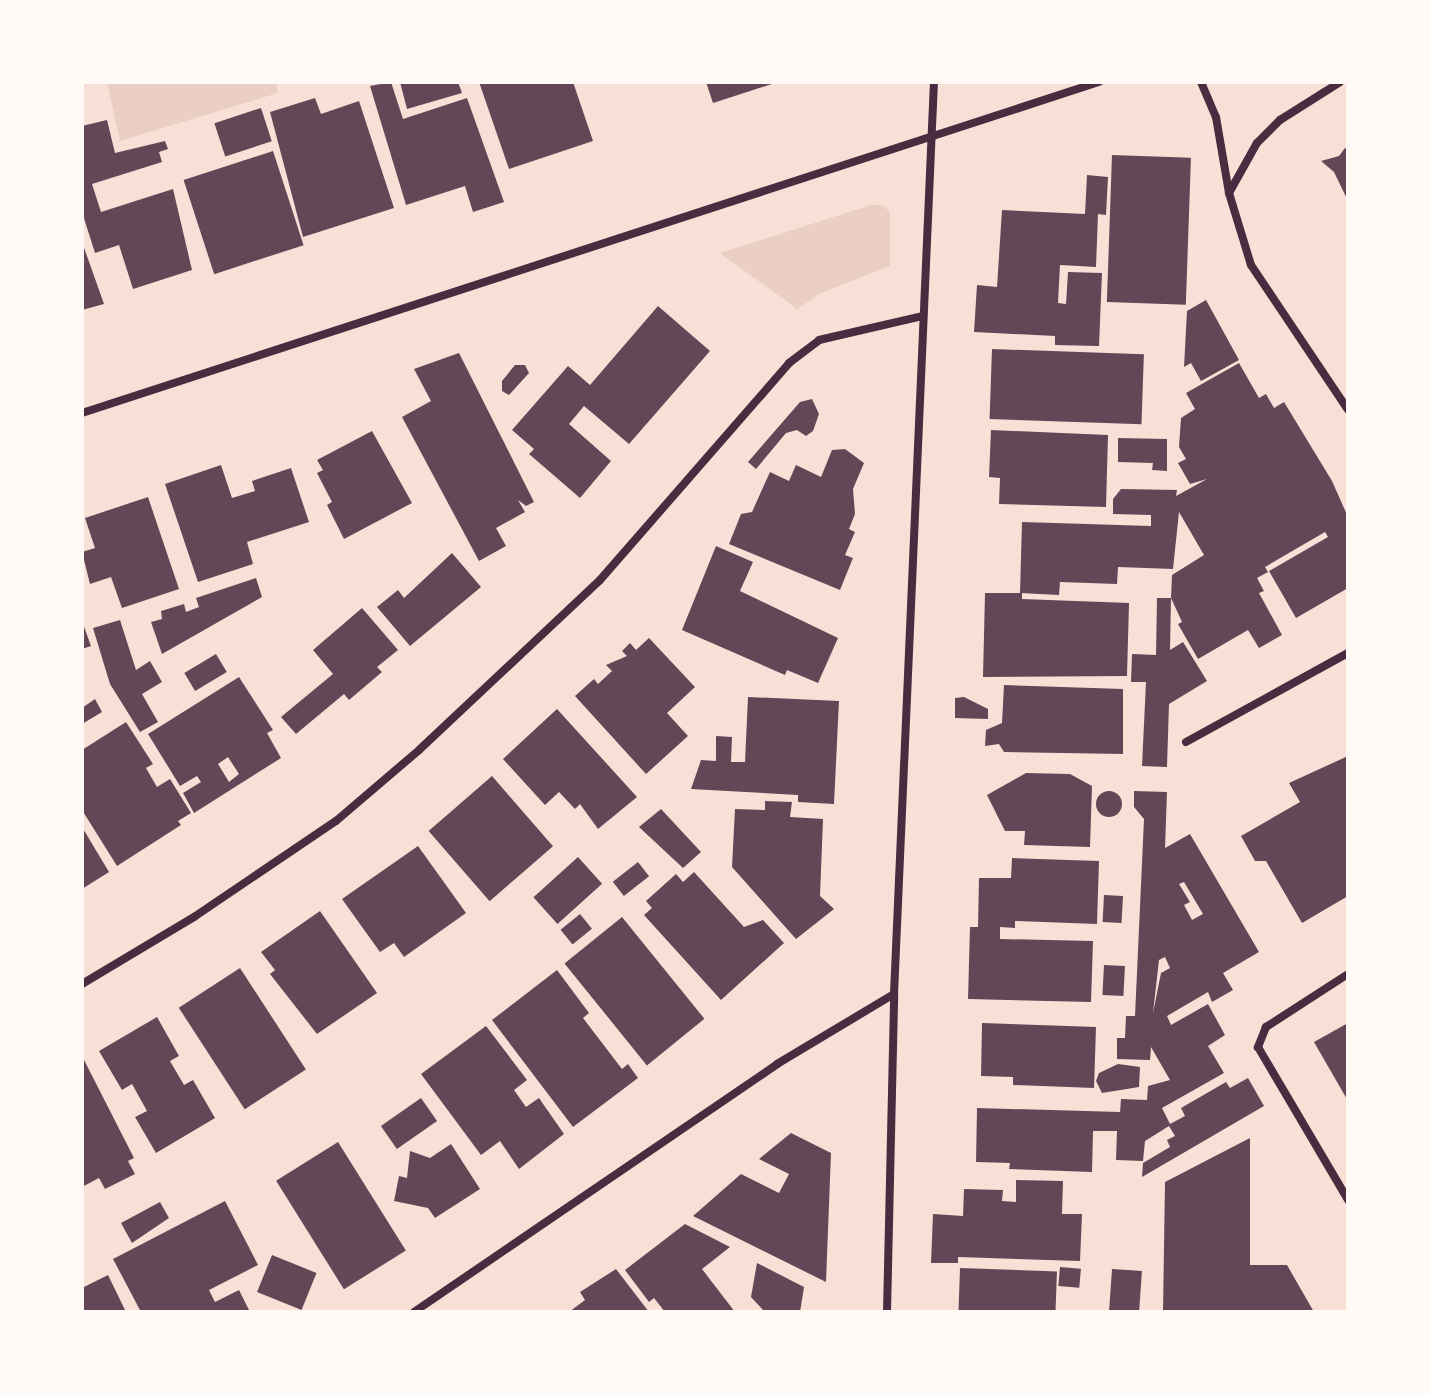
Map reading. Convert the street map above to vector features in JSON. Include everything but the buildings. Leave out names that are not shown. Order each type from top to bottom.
[{"type":"street","points":[[887,1312],[894,994],[934,82]]},
{"type":"street","points":[[82,413],[933,133],[1099,82]]},
{"type":"street","points":[[1201,82],[1216,117],[1229,193],[1251,265],[1348,410]]},
{"type":"street","points":[[1229,193],[1257,143],[1280,120],[1340,82]]},
{"type":"street","points":[[82,984],[194,917],[336,821],[419,750],[600,580],[789,363],[819,340],[923,316]]},
{"type":"street","points":[[1186,742],[1348,653]]},
{"type":"street","points":[[1348,974],[1266,1027],[1258,1047],[1259,1057],[1348,1200]]},
{"type":"street","points":[[414,1312],[764,1073],[894,994]]},
{"type":"shaded area","points":[[107,82],[276,82],[278,93],[120,141]]},
{"type":"shaded area","points":[[871,205],[883,205],[890,212],[890,266],[821,293],[797,309],[720,253]]}]
